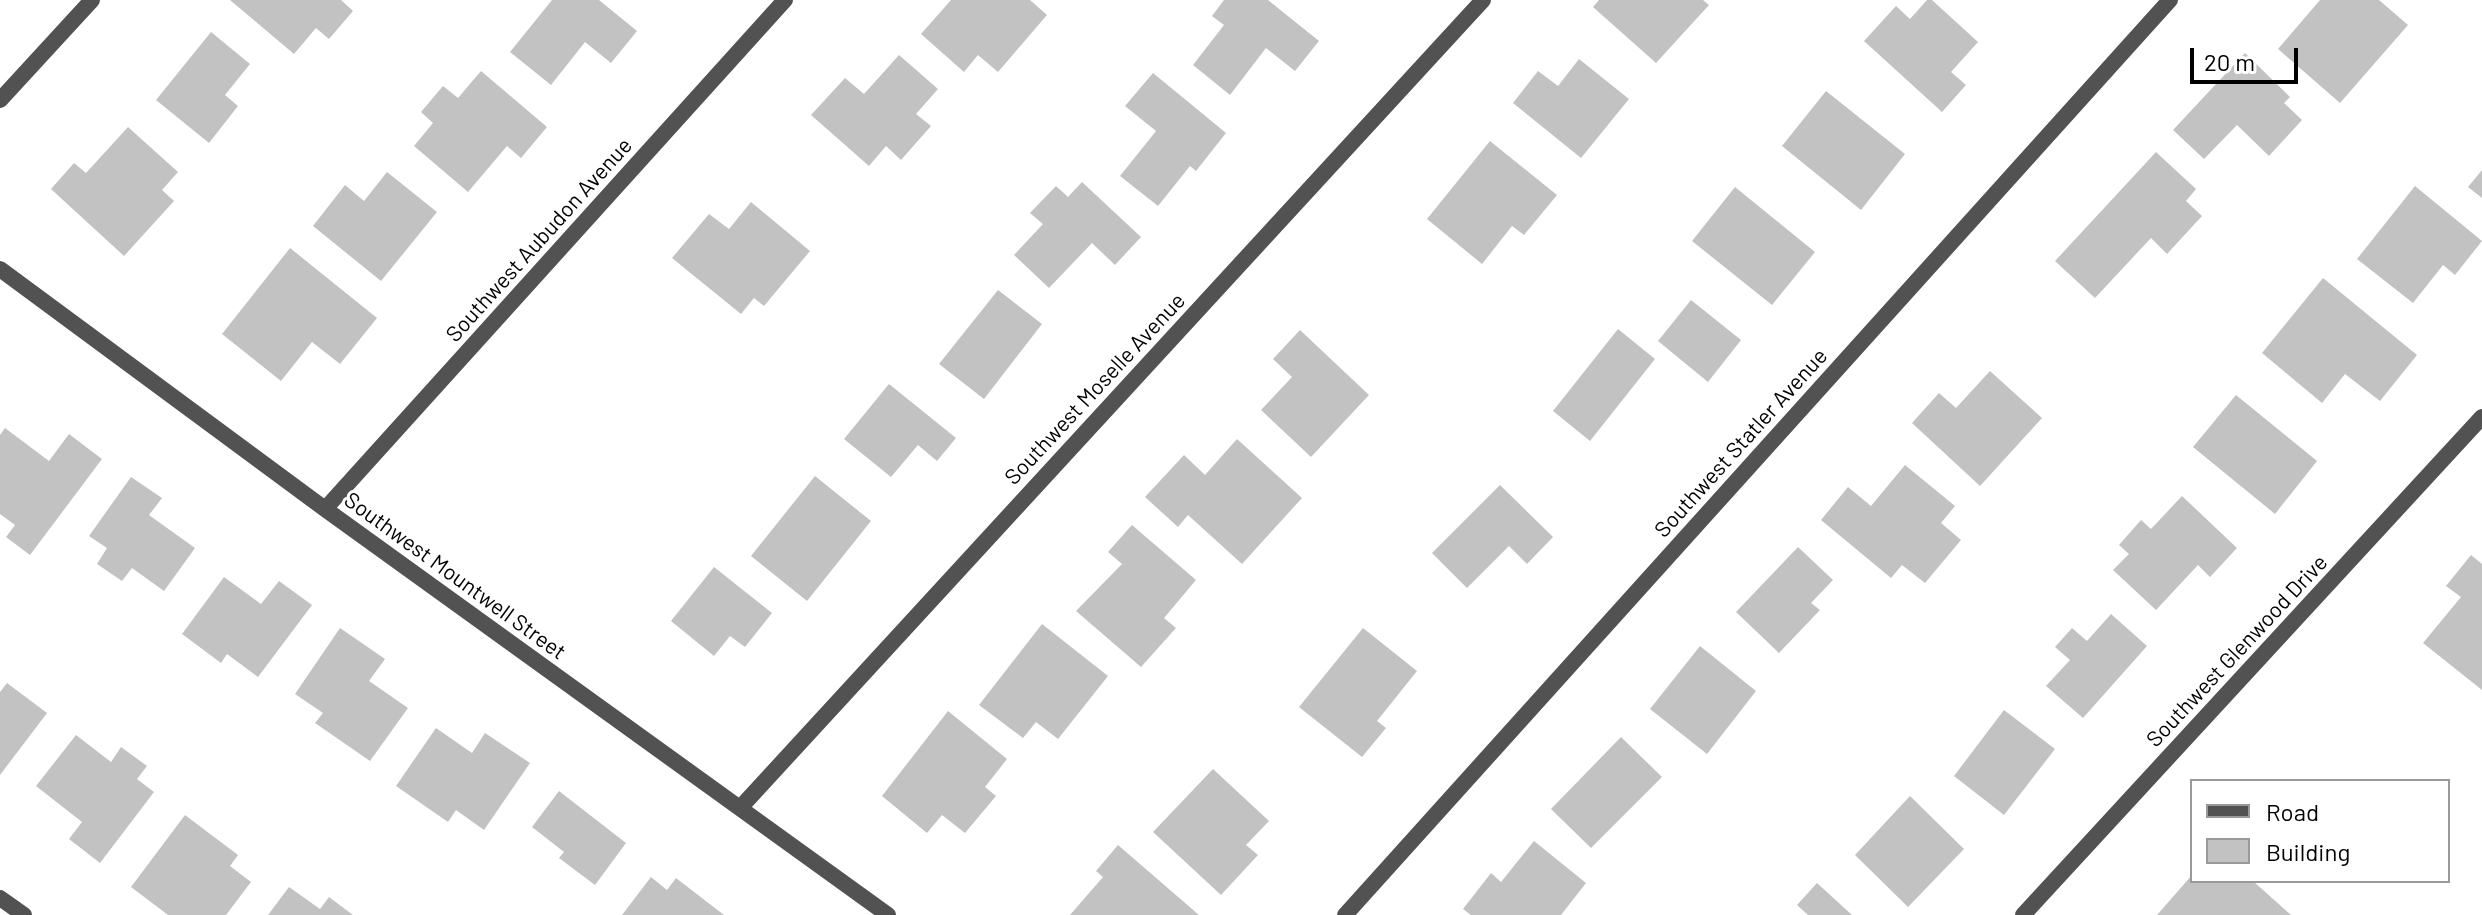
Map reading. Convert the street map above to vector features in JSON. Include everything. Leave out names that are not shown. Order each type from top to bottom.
[{"type":"street","points":[[0,100],[92,0]]},
{"type":"street","name":"Southwest Aubudon Avenue","points":[[325,509],[785,0]]},
{"type":"street","name":"Southwest Moselle Avenue","points":[[740,808],[1483,0]]},
{"type":"street","name":"Southwest Statler Avenue","points":[[1345,915],[2170,0]]},
{"type":"street","name":"Southwest Mountwell Street","points":[[0,269],[325,509],[888,915]]},
{"type":"street","name":"Southwest Glenwood Drive","points":[[2023,915],[2482,417]]},
{"type":"street","points":[[0,898],[24,915]]},
{"type":"building","points":[[230,0],[341,0],[353,11],[329,39],[316,28],[294,54]]},
{"type":"building","points":[[552,0],[599,0],[637,31],[611,63],[585,42],[551,85],[510,52]]},
{"type":"building","points":[[951,0],[1030,0],[1047,15],[998,72],[978,55],[964,72],[921,34]]},
{"type":"building","points":[[1224,0],[1268,0],[1319,41],[1295,71],[1266,48],[1230,95],[1193,65],[1224,25],[1212,16]]},
{"type":"building","points":[[1599,0],[1703,0],[1709,5],[1656,63],[1593,7]]},
{"type":"building","points":[[1927,0],[1932,0],[1978,42],[1951,72],[1966,85],[1942,112],[1864,41],[1896,6],[1910,19]]},
{"type":"building","points":[[2320,0],[2379,0],[2408,25],[2340,103],[2278,49]]},
{"type":"building","points":[[211,32],[250,64],[225,95],[238,106],[209,143],[156,100]]},
{"type":"building","points":[[2245,53],[2290,97],[2284,103],[2302,120],[2269,156],[2237,125],[2204,159],[2173,130]]},
{"type":"building","points":[[899,55],[938,89],[916,114],[931,126],[901,160],[886,146],[869,166],[811,115],[845,78],[864,94]]},
{"type":"building","points":[[1579,59],[1629,99],[1581,158],[1513,103],[1538,71],[1558,86]]},
{"type":"building","points":[[481,71],[547,127],[521,158],[507,146],[468,192],[414,146],[433,123],[421,112],[443,86],[458,98]]},
{"type":"building","points":[[1153,73],[1226,133],[1196,171],[1190,166],[1158,206],[1120,176],[1156,131],[1125,106]]},
{"type":"building","points":[[1826,91],[1905,154],[1861,210],[1782,146]]},
{"type":"building","points":[[128,127],[178,172],[162,190],[174,201],[124,256],[51,189],[74,163],[86,173]]},
{"type":"building","points":[[1490,141],[1557,195],[1524,235],[1512,226],[1482,264],[1427,219]]},
{"type":"building","points":[[2156,152],[2196,189],[2186,201],[2202,216],[2167,254],[2151,238],[2095,298],[2055,261]]},
{"type":"building","points":[[2482,170],[2482,198],[2468,187]]},
{"type":"building","points":[[387,172],[437,212],[381,281],[313,226],[345,185],[364,201]]},
{"type":"building","points":[[1082,182],[1141,237],[1115,265],[1092,243],[1049,288],[1014,255],[1043,224],[1030,213],[1056,186],[1068,197]]},
{"type":"building","points":[[2415,186],[2482,241],[2455,275],[2443,265],[2413,303],[2357,259]]},
{"type":"building","points":[[1735,187],[1815,252],[1772,305],[1692,241]]},
{"type":"building","points":[[751,202],[810,251],[764,306],[754,298],[741,314],[672,258],[709,214],[729,229]]},
{"type":"building","points":[[290,248],[377,318],[340,364],[312,342],[281,381],[222,334]]},
{"type":"building","points":[[2323,278],[2417,355],[2380,401],[2345,374],[2322,403],[2262,353]]},
{"type":"building","points":[[998,290],[1042,324],[984,399],[939,364]]},
{"type":"building","points":[[1691,300],[1741,340],[1708,382],[1658,341]]},
{"type":"building","points":[[1618,329],[1655,359],[1590,441],[1553,411]]},
{"type":"building","points":[[1300,330],[1369,395],[1311,457],[1261,410],[1292,377],[1273,359]]},
{"type":"building","points":[[1990,371],[2042,418],[1980,486],[1912,423],[1939,393],[1956,408]]},
{"type":"building","points":[[889,384],[956,438],[937,461],[918,445],[891,477],[844,439]]},
{"type":"building","points":[[2236,395],[2317,461],[2275,514],[2193,447]]},
{"type":"building","points":[[5,428],[49,461],[69,434],[102,459],[30,555],[6,537],[15,525],[0,514],[0,435]]},
{"type":"building","points":[[1237,439],[1302,498],[1242,564],[1188,515],[1178,527],[1145,497],[1184,455],[1205,475]]},
{"type":"building","points":[[1905,465],[1955,506],[1941,523],[1961,540],[1925,583],[1902,565],[1891,578],[1821,520],[1848,487],[1871,506]]},
{"type":"building","points":[[815,476],[871,521],[807,601],[751,556]]},
{"type":"building","points":[[131,477],[162,498],[149,515],[195,548],[164,591],[132,568],[122,581],[97,564],[107,548],[89,536]]},
{"type":"building","points":[[1500,485],[1553,537],[1527,564],[1509,546],[1467,588],[1432,553]]},
{"type":"building","points":[[2182,496],[2237,548],[2210,577],[2198,565],[2156,610],[2113,570],[2129,554],[2119,545],[2141,520],[2151,529]]},
{"type":"building","points":[[1132,525],[1196,580],[1164,618],[1176,628],[1141,667],[1076,611],[1122,564],[1108,552]]},
{"type":"building","points":[[1798,547],[1833,580],[1811,603],[1820,610],[1779,653],[1736,612]]},
{"type":"building","points":[[2471,555],[2482,564],[2482,690],[2423,643],[2461,597],[2446,586]]},
{"type":"building","points":[[714,567],[772,613],[745,647],[730,636],[714,656],[671,621]]},
{"type":"building","points":[[224,577],[261,604],[279,581],[312,605],[258,677],[227,654],[221,663],[182,634]]},
{"type":"building","points":[[2111,614],[2147,646],[2083,718],[2046,686],[2070,660],[2055,647],[2072,628],[2087,641]]},
{"type":"building","points":[[1042,624],[1108,676],[1058,739],[1036,722],[1023,738],[979,705]]},
{"type":"building","points":[[340,628],[385,659],[369,681],[408,708],[370,761],[315,723],[323,713],[295,694]]},
{"type":"building","points":[[1363,628],[1417,671],[1377,721],[1386,728],[1362,757],[1299,707]]},
{"type":"building","points":[[1700,646],[1756,691],[1707,754],[1650,709]]},
{"type":"building","points":[[7,683],[47,713],[0,775],[0,692]]},
{"type":"building","points":[[2004,710],[2055,749],[2004,815],[1954,776]]},
{"type":"building","points":[[948,711],[1007,759],[985,787],[996,796],[965,833],[942,815],[927,833],[882,796]]},
{"type":"building","points":[[436,728],[472,753],[485,733],[530,763],[484,830],[456,810],[448,822],[396,786]]},
{"type":"building","points":[[76,735],[111,762],[121,747],[147,766],[137,779],[154,792],[100,863],[69,839],[82,822],[36,786]]},
{"type":"building","points":[[1621,737],[1662,777],[1591,848],[1551,809]]},
{"type":"building","points":[[1213,769],[1269,821],[1246,845],[1258,855],[1221,895],[1153,832]]},
{"type":"building","points":[[559,791],[626,843],[595,885],[559,858],[564,852],[532,827]]},
{"type":"building","points":[[1910,796],[1964,849],[1908,907],[1855,855]]},
{"type":"building","points":[[185,815],[238,855],[230,866],[251,882],[226,915],[168,915],[131,887]]},
{"type":"building","points":[[1534,841],[1586,883],[1561,915],[1471,915],[1463,909],[1491,873],[1501,882]]},
{"type":"building","points":[[1118,845],[1199,915],[1070,915],[1103,877],[1096,871]]},
{"type":"building","points":[[651,877],[667,890],[676,878],[724,915],[622,915]]},
{"type":"building","points":[[2190,877],[2190,883],[2255,883],[2291,915],[2157,915]]},
{"type":"building","points":[[1817,883],[1852,915],[1808,915],[1797,905]]},
{"type":"building","points":[[289,887],[320,909],[329,897],[353,915],[268,915]]}]
